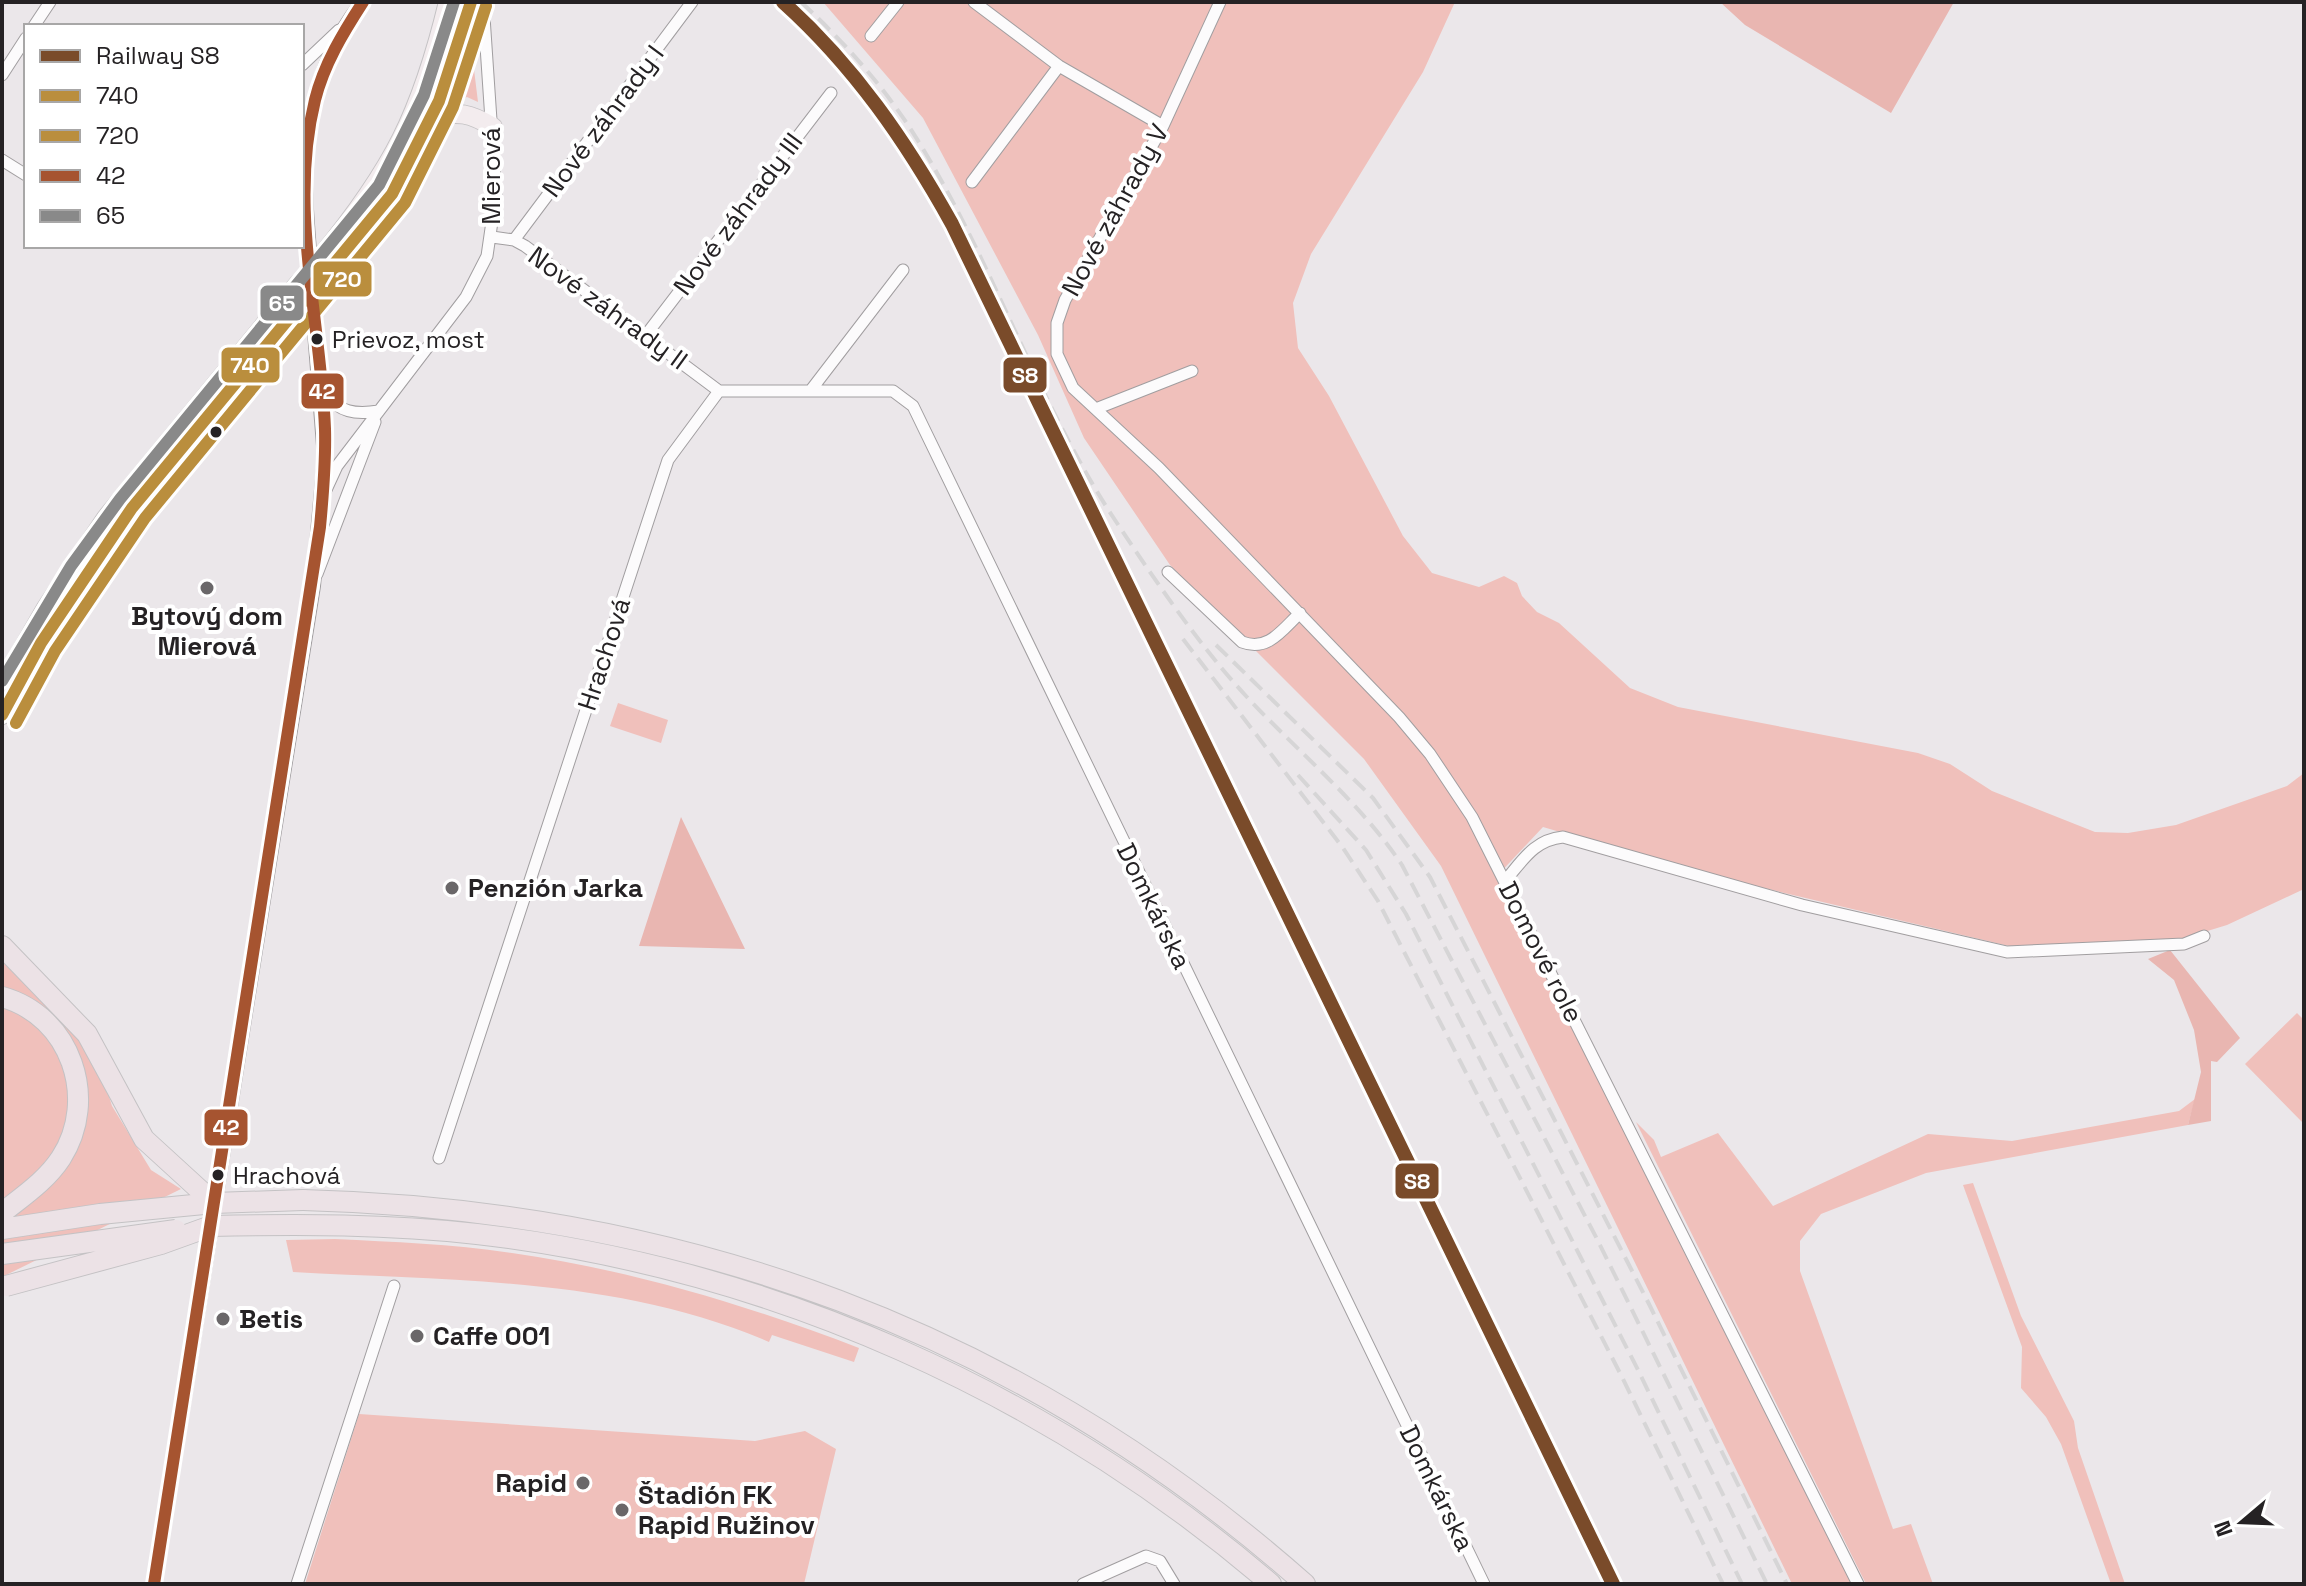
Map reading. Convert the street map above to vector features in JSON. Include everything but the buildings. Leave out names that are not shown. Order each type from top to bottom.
[{"type":"highway","points":[[2,946],[73,1016],[114,1081],[144,1139],[214,1203]]},
{"type":"highway","points":[[2,997],[25,1007],[52,1029],[71,1058],[80,1092],[78,1120],[62,1157],[34,1188],[2,1213]]},
{"type":"highway","points":[[2,1229],[100,1214],[214,1203],[303,1200],[401,1203],[478,1210],[625,1235],[698,1253],[864,1310],[939,1342],[1069,1411],[1173,1478],[1305,1584]]},
{"type":"highway","points":[[2,1254],[100,1238],[211,1226],[304,1224],[402,1227],[549,1244],[693,1276],[855,1330],[924,1360],[1057,1429],[1160,1497],[1271,1584]]},
{"type":"highway","points":[[2,1288],[211,1226]]},
{"type":"main road","points":[[320,258],[365,202],[406,135],[426,83],[448,2]]},
{"type":"main road","points":[[322,279],[392,194],[433,117],[454,64],[471,2]]},
{"type":"main road","points":[[433,117],[458,111],[475,116],[493,127]]},
{"type":"main road","points":[[2,685],[46,608],[106,518],[298,284]]},
{"type":"main road","points":[[2,715],[60,610],[109,539],[171,457],[300,305]]},
{"type":"street","points":[[35,24],[50,2]]},
{"type":"street","name":"Mierová","points":[[154,1584],[313,586],[323,496],[323,394],[315,332],[305,172],[309,120],[325,68],[344,25],[363,2]]},
{"type":"street","name":"Mierová","points":[[323,496],[337,466],[466,297],[487,256],[496,194],[483,2]]},
{"type":"street","name":"Nové záhrady I","points":[[514,240],[692,2]]},
{"type":"street","points":[[871,36],[898,2]]},
{"type":"street","points":[[974,2],[1059,66],[1163,126]]},
{"type":"street","name":"Nové záhrady V","points":[[1098,408],[1073,388],[1062,371],[1056,341],[1057,323],[1065,300],[1163,126],[1220,2]]},
{"type":"street","points":[[304,63],[344,25]]},
{"type":"street","points":[[2,75],[24,41]]},
{"type":"street","points":[[972,182],[1059,66]]},
{"type":"street","name":"Nové záhrady III","points":[[646,335],[831,93]]},
{"type":"street","points":[[2,160],[24,174]]},
{"type":"street","name":"Nové záhrady II","points":[[492,237],[514,240],[719,391]]},
{"type":"street","points":[[811,390],[903,270]]},
{"type":"street","points":[[1098,408],[1192,371]]},
{"type":"street","name":"Domkárska","points":[[719,391],[893,391],[913,406],[1484,1584]]},
{"type":"street","name":"Hrachová","points":[[439,1158],[668,460],[719,391]]},
{"type":"street","points":[[323,394],[348,413],[379,411]]},
{"type":"street","name":"Domové role","points":[[1098,408],[1300,613],[1430,754],[1472,817],[1858,1584]]},
{"type":"street","name":"Mierová","points":[[313,586],[379,411]]},
{"type":"street","points":[[1168,572],[1242,642],[1256,647],[1269,643],[1300,613]]},
{"type":"street","points":[[1505,881],[1531,850],[1545,839],[1563,837],[1802,905],[2007,952],[2184,944],[2204,936]]},
{"type":"street","points":[[297,1584],[394,1286]]},
{"type":"street","points":[[1083,1584],[1139,1557],[1160,1561],[1174,1584]]},
{"type":"shaded area","points":[[455,2],[464,2],[461,16],[427,114],[423,114]]},
{"type":"shaded area","points":[[823,2],[1455,2],[1423,72],[1311,254],[1293,303],[1298,348],[1329,396],[1403,536],[1432,573],[1479,587],[1504,576],[1517,583],[1522,596],[1537,612],[1559,623],[1630,688],[1678,707],[1918,753],[1950,764],[1992,791],[2095,832],[2128,833],[2176,825],[2287,786],[2304,773],[2304,889],[2227,925],[2178,940],[2009,946],[1696,872],[1543,827],[1497,876],[1853,1584],[1792,1584],[1441,866],[1364,759],[1170,565],[1084,438],[1038,335],[923,118]]},
{"type":"shaded area","points":[[1720,2],[1954,2],[1891,113],[1745,25]]},
{"type":"shaded area","points":[[470,37],[478,102],[467,97],[451,103]]},
{"type":"shaded area","points":[[618,703],[668,720],[661,743],[610,726]]},
{"type":"shaded area","points":[[681,817],[745,949],[639,946]]},
{"type":"shaded area","points":[[2170,950],[2240,1038],[2217,1062],[2211,1061],[2211,1121],[2188,1125],[2201,1072],[2194,1030],[2174,980],[2148,959]]},
{"type":"shaded area","points":[[2,961],[74,1030],[100,1067],[112,1106],[151,1170],[181,1189],[2,1277]]},
{"type":"shaded area","points":[[2297,1013],[2304,1020],[2304,1124],[2245,1064]]},
{"type":"shaded area","points":[[2195,1099],[2188,1125],[1926,1173],[1821,1214],[1800,1241],[1800,1271],[1893,1529],[1911,1524],[1933,1584],[1866,1584],[1636,1122],[1654,1140],[1661,1157],[1718,1133],[1773,1206],[1928,1134],[2012,1141],[2179,1111]]},
{"type":"shaded area","points":[[1973,1183],[2021,1316],[2074,1421],[2078,1448],[2125,1584],[2111,1584],[2061,1444],[2046,1417],[2021,1388],[2022,1347],[1963,1185]]},
{"type":"shaded area","points":[[335,1239],[468,1247],[601,1269],[774,1317],[859,1348],[854,1362],[772,1335],[769,1342],[712,1321],[654,1305],[595,1294],[474,1281],[293,1272],[286,1240]]},
{"type":"shaded area","name":"Rapid","points":[[359,1414],[755,1441],[805,1431],[836,1449],[804,1584],[305,1584]]},
{"type":"railway","points":[[801,2],[858,60],[884,92],[937,172],[1084,470],[1160,586],[1228,676],[1348,798],[1402,865],[1597,1239],[1767,1584]]},
{"type":"railway","points":[[1183,639],[1343,848],[1378,901],[1623,1379],[1723,1584]]},
{"type":"railway","points":[[1216,645],[1373,798],[1430,877],[1649,1304],[1787,1584]]},
{"type":"railway","points":[[1298,775],[1366,850],[1406,914],[1638,1370],[1742,1584]]},
{"type":"rail line","name":"S8","points":[[783,2],[856,78],[897,134],[952,224],[1613,1584]]},
{"type":"transit line","name":"42","points":[[154,1584],[320,527],[325,429],[305,223],[308,141],[323,74],[363,2]]},
{"type":"transit line","name":"65","points":[[2,681],[71,566],[120,499],[379,185],[424,95],[454,2]]},
{"type":"transit line","name":"740","points":[[2,715],[41,643],[132,508],[392,194],[439,101],[471,2]]},
{"type":"transit line","name":"720","points":[[16,723],[55,651],[145,518],[405,203],[453,107],[486,6]]},
{"type":"place","name":"Prievoz, most","points":[[317,339]]},
{"type":"place","name":"Bytový dom Mierová","points":[[207,588]]},
{"type":"place","name":"Penzión Jarka","points":[[452,888]]},
{"type":"place","name":"Hrachová","points":[[218,1175]]},
{"type":"place","name":"Betis","points":[[223,1319]]},
{"type":"place","name":"Caffe 001","points":[[417,1336]]},
{"type":"place","name":"Rapid","points":[[583,1483]]},
{"type":"place","name":"Štadión FK Rapid Ružinov","points":[[622,1510]]}]
